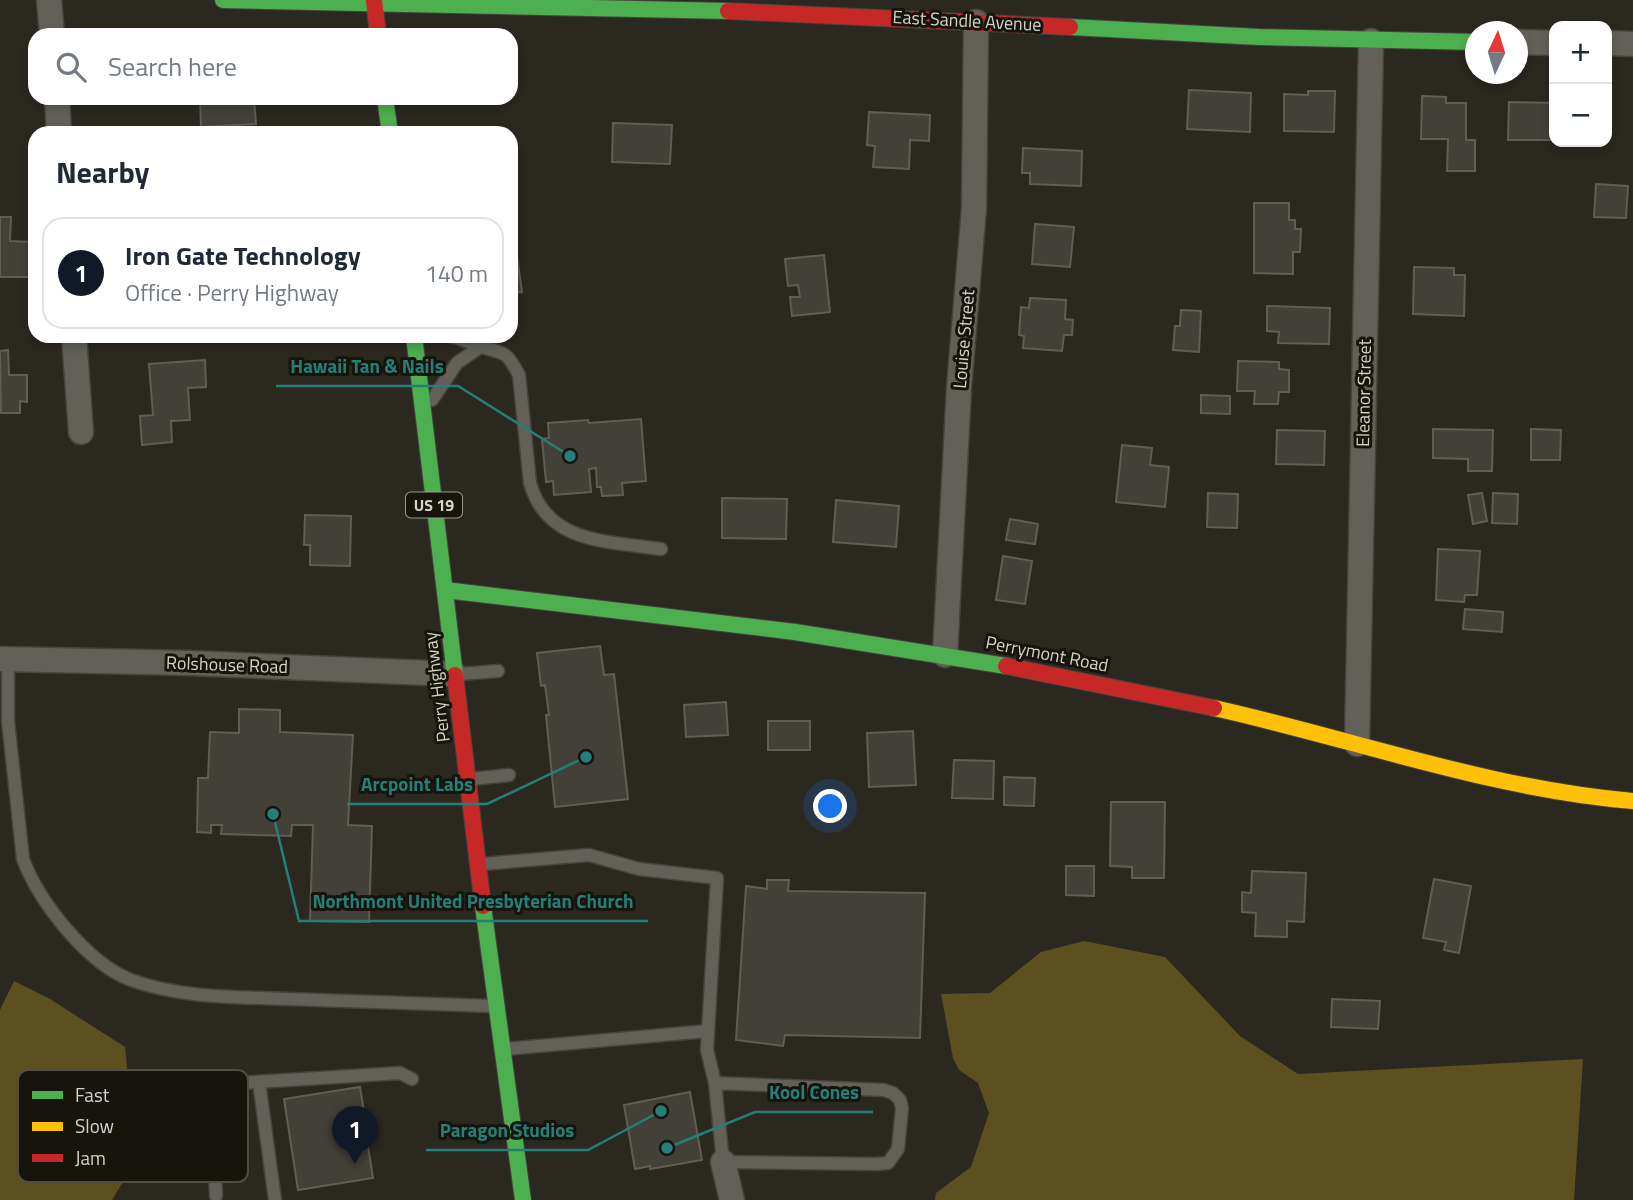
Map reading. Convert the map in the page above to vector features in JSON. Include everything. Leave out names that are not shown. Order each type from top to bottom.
[{"type":"street","points":[[49,0],[51,28]]},
{"type":"street","name":"East Sandle Avenue","points":[[223,0],[631,4],[1371,41],[1465,42]]},
{"type":"street","points":[[374,2],[377,28]]},
{"type":"street","name":"Louise Street","points":[[945,655],[959,388],[974,194],[976,22]]},
{"type":"street","name":"Eleanor Street","points":[[1357,744],[1371,41]]},
{"type":"street","points":[[1528,42],[1549,43]]},
{"type":"street","points":[[1612,43],[1633,44]]},
{"type":"street","points":[[57,105],[59,126]]},
{"type":"street","points":[[387,105],[389,126]]},
{"type":"street","points":[[75,343],[81,432]]},
{"type":"street","name":"Perry Highway","points":[[415,343],[477,864],[523,1200]]},
{"type":"street","name":"Perrymont Road","points":[[444,590],[581,604],[945,655],[1140,692],[1297,727],[1532,789],[1570,796],[1633,801]]},
{"type":"street","name":"Rolshouse Road","points":[[4,659],[190,663],[454,674]]},
{"type":"street","points":[[723,1162],[732,1200]]},
{"type":"lane","points":[[472,343],[506,354],[519,375],[530,483],[534,498],[552,522],[564,530],[588,538],[661,549]]},
{"type":"lane","points":[[424,422],[449,373],[467,354],[480,347]]},
{"type":"lane","points":[[4,659],[23,859],[31,881],[65,929],[99,959],[130,979],[176,992],[495,1006]]},
{"type":"lane","points":[[454,674],[498,671]]},
{"type":"lane","points":[[467,780],[509,775]]},
{"type":"lane","points":[[477,864],[589,855],[639,869],[717,878],[707,1050],[715,1083],[723,1162],[888,1163],[898,1149],[902,1108],[900,1100],[884,1090],[715,1083]]},
{"type":"lane","points":[[501,1049],[708,1031]]},
{"type":"lane","points":[[248,1083],[400,1073],[412,1079]]},
{"type":"lane","points":[[259,1082],[275,1200]]},
{"type":"lane","points":[[215,1182],[216,1196]]},
{"type":"shaded area","points":[[1084,941],[1165,957],[1240,1036],[1298,1074],[1583,1059],[1574,1200],[935,1200],[936,1193],[971,1167],[989,1113],[978,1083],[959,1070],[953,1058],[941,994],[990,993],[1041,952]]},
{"type":"shaded area","points":[[14,981],[50,999],[125,1047],[127,1070],[18,1070],[18,1182],[123,1182],[112,1200],[0,1200],[0,1010]]},
{"type":"building","points":[[1189,90],[1251,93],[1250,132],[1187,129]]},
{"type":"building","points":[[1308,91],[1335,91],[1334,132],[1284,131],[1284,94],[1308,95]]},
{"type":"building","points":[[1422,96],[1446,97],[1446,103],[1466,103],[1466,140],[1475,140],[1475,171],[1447,171],[1448,139],[1421,139]]},
{"type":"building","points":[[1509,102],[1549,103],[1549,140],[1508,140]]},
{"type":"building","points":[[200,105],[255,105],[256,124],[201,126]]},
{"type":"building","points":[[869,112],[930,115],[929,141],[910,140],[909,169],[873,167],[875,146],[867,145]]},
{"type":"building","points":[[613,123],[672,125],[670,164],[612,162]]},
{"type":"building","points":[[1023,148],[1082,151],[1081,186],[1030,184],[1030,173],[1022,173]]},
{"type":"building","points":[[1596,184],[1628,186],[1626,218],[1594,217]]},
{"type":"building","points":[[1254,203],[1289,203],[1289,220],[1295,220],[1295,229],[1301,229],[1300,252],[1293,252],[1293,274],[1254,273]]},
{"type":"building","points":[[0,217],[11,217],[10,241],[28,242],[28,277],[0,277]]},
{"type":"building","points":[[1035,224],[1074,227],[1070,267],[1032,264]]},
{"type":"building","points":[[824,255],[830,312],[792,316],[790,297],[800,297],[798,285],[788,286],[785,259]]},
{"type":"building","points":[[518,263],[522,292],[518,292]]},
{"type":"building","points":[[1414,267],[1454,268],[1454,275],[1465,275],[1464,316],[1413,314]]},
{"type":"building","points":[[1030,298],[1066,300],[1065,319],[1073,320],[1072,335],[1064,335],[1062,351],[1023,348],[1024,336],[1019,335],[1021,307],[1029,308]]},
{"type":"building","points":[[1267,306],[1330,308],[1329,344],[1278,343],[1279,332],[1267,331]]},
{"type":"building","points":[[1181,310],[1201,311],[1199,352],[1173,350],[1175,326],[1180,326]]},
{"type":"building","points":[[8,350],[9,375],[27,375],[27,402],[20,401],[20,413],[1,413],[0,351]]},
{"type":"building","points":[[205,360],[206,387],[188,388],[190,420],[171,421],[172,442],[142,445],[140,416],[153,415],[149,364]]},
{"type":"building","points":[[1238,361],[1279,362],[1279,369],[1289,370],[1289,392],[1279,392],[1278,404],[1254,404],[1255,391],[1237,391]]},
{"type":"building","points":[[1201,395],[1230,396],[1230,414],[1201,413]]},
{"type":"building","points":[[641,419],[646,481],[622,483],[623,495],[602,496],[601,487],[597,487],[596,468],[589,469],[591,492],[554,495],[553,481],[546,482],[542,439],[549,438],[548,423]]},
{"type":"building","points":[[1433,429],[1493,430],[1492,471],[1468,471],[1468,459],[1433,458]]},
{"type":"building","points":[[1531,429],[1561,430],[1560,460],[1531,460]]},
{"type":"building","points":[[1277,430],[1325,431],[1324,465],[1276,464]]},
{"type":"building","points":[[1122,445],[1152,448],[1150,465],[1169,467],[1165,507],[1116,502]]},
{"type":"building","points":[[1208,493],[1238,494],[1237,528],[1207,527]]},
{"type":"building","points":[[1482,493],[1487,521],[1473,524],[1468,495]]},
{"type":"building","points":[[1493,493],[1518,494],[1517,524],[1492,523]]},
{"type":"building","points":[[722,498],[787,499],[786,539],[722,538]]},
{"type":"building","points":[[836,500],[899,506],[896,547],[833,542]]},
{"type":"building","points":[[305,515],[351,516],[350,566],[310,565],[310,545],[304,545]]},
{"type":"building","points":[[1010,519],[1038,524],[1035,544],[1006,540]]},
{"type":"building","points":[[1438,549],[1480,551],[1477,595],[1465,595],[1464,602],[1436,600]]},
{"type":"building","points":[[1003,556],[1032,561],[1025,604],[996,600]]},
{"type":"building","points":[[1465,609],[1503,612],[1502,632],[1463,629]]},
{"type":"building","points":[[600,646],[604,675],[614,674],[628,799],[555,807],[546,715],[549,715],[545,685],[541,686],[537,653]]},
{"type":"building","points":[[726,702],[728,735],[686,737],[684,705]]},
{"type":"building","points":[[239,709],[280,710],[280,732],[353,735],[348,825],[372,826],[369,922],[310,921],[313,825],[292,825],[291,836],[221,834],[222,825],[211,825],[211,833],[197,832],[198,778],[208,778],[210,732],[239,733]]},
{"type":"building","points":[[768,721],[810,721],[810,750],[768,750]]},
{"type":"building","points":[[913,731],[916,785],[869,787],[867,733]]},
{"type":"building","points":[[954,760],[994,761],[993,799],[952,798]]},
{"type":"building","points":[[1004,777],[1035,778],[1034,806],[1004,805]]},
{"type":"building","points":[[1111,802],[1165,802],[1164,878],[1132,878],[1132,867],[1110,866]]},
{"type":"building","points":[[1066,866],[1094,866],[1094,896],[1066,895]]},
{"type":"building","points":[[1252,871],[1306,873],[1304,922],[1287,921],[1287,937],[1255,936],[1256,913],[1242,912],[1242,892],[1251,893]]},
{"type":"building","points":[[1434,879],[1471,886],[1459,953],[1444,950],[1446,942],[1423,938]]},
{"type":"building","points":[[767,880],[789,880],[788,891],[925,893],[920,1038],[785,1035],[783,1046],[736,1040],[746,886],[767,889]]},
{"type":"building","points":[[1332,999],[1380,1001],[1378,1029],[1331,1027]]},
{"type":"building","points":[[360,1087],[366,1124],[369,1124],[371,1140],[367,1140],[373,1178],[298,1190],[284,1099]]},
{"type":"building","points":[[690,1092],[702,1160],[635,1169],[624,1105]]},
{"type":"traffic: fast","points":[[223,0],[728,11]]},
{"type":"traffic: fast","points":[[1070,27],[1259,37],[1465,42]]},
{"type":"traffic: fast","points":[[386,105],[389,126]]},
{"type":"traffic: fast","points":[[415,343],[455,675]]},
{"type":"traffic: fast","points":[[445,590],[795,632],[1006,666]]},
{"type":"traffic: fast","points":[[483,906],[523,1200]]},
{"type":"traffic: slow","points":[[1214,708],[1526,786],[1633,801]]},
{"type":"traffic: jam","points":[[374,0],[377,28]]},
{"type":"traffic: jam","points":[[728,11],[1070,27]]},
{"type":"traffic: jam","points":[[1006,666],[1214,708]]},
{"type":"traffic: jam","points":[[455,675],[483,906]]},
{"type":"place","name":"Hawaii Tan & Nails","points":[[570,456]]},
{"type":"place","name":"Arcpoint Labs","points":[[586,757]]},
{"type":"place","name":"Northmont United Presbyterian Church","points":[[273,814]]},
{"type":"place","name":"Paragon Studios","points":[[661,1111]]},
{"type":"place","name":"Kool Cones","points":[[667,1148]]},
{"type":"place","name":"Iron Gate Technology","points":[[355,1164]]}]
